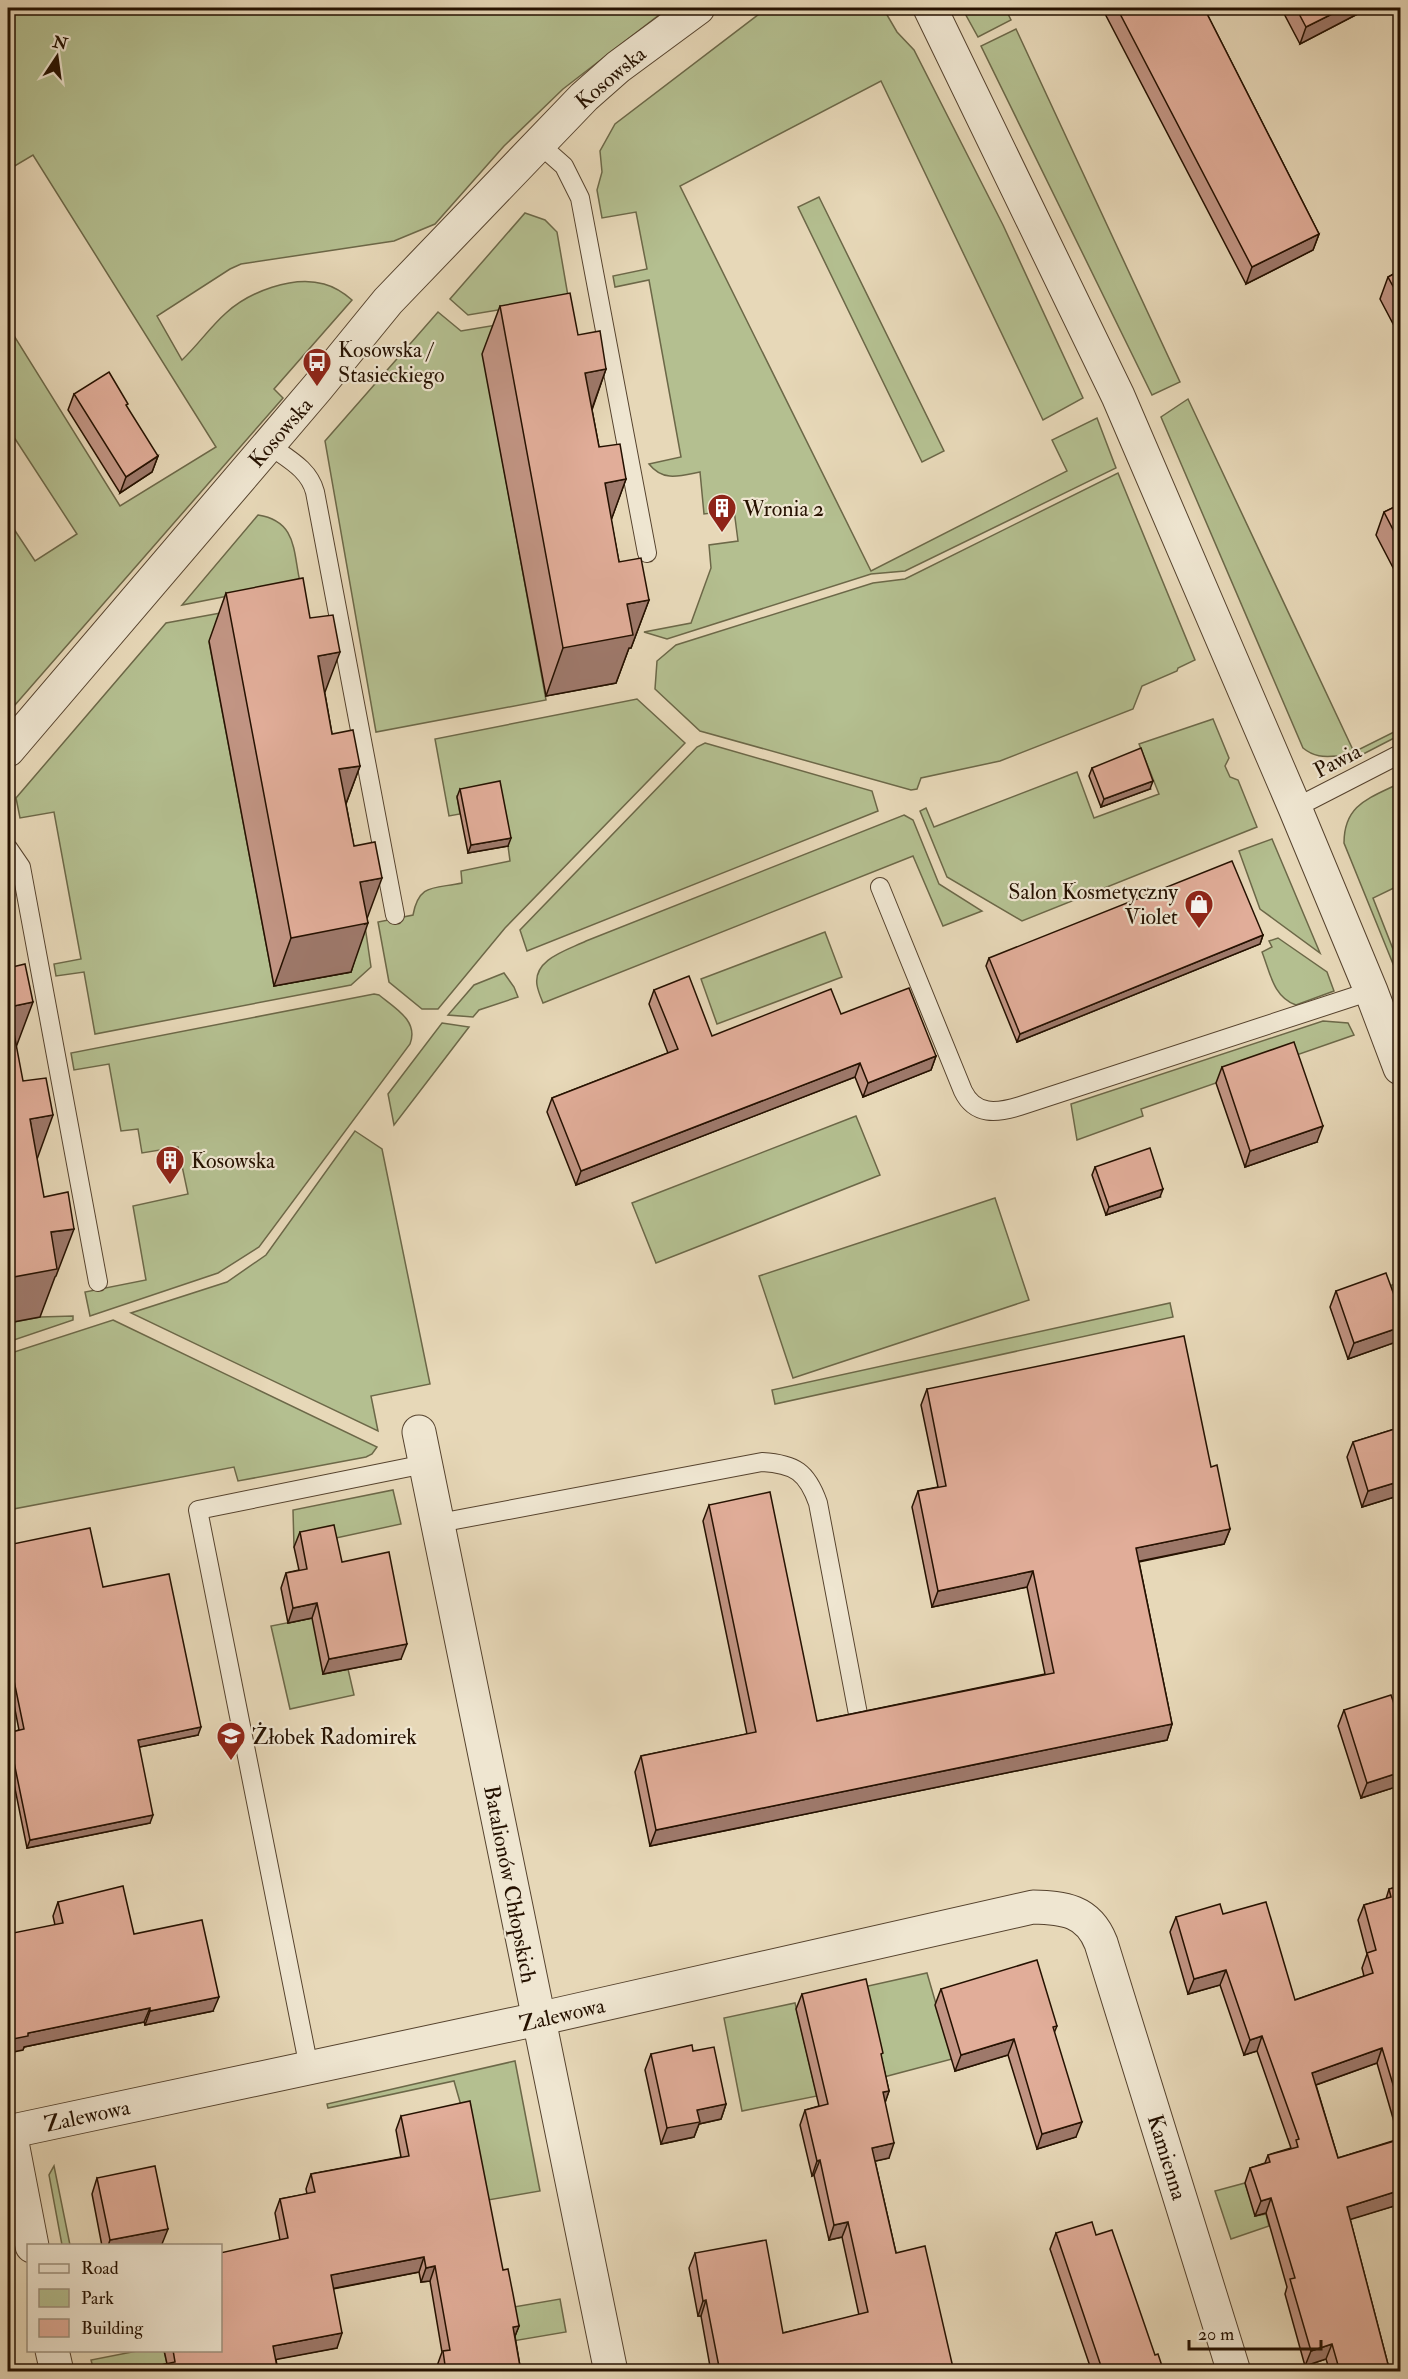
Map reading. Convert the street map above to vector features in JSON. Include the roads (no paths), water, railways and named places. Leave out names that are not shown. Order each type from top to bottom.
[{"type":"street","name":"Kosowska","points":[[8,750],[269,445],[388,301],[584,97],[618,67],[698,8]]},
{"type":"street","points":[[930,8],[1118,396],[1295,808],[1401,1068]]},
{"type":"street","name":"Batalionów Chłopskich","points":[[419,1432],[611,2372]]},
{"type":"street","name":"Zalewowa","points":[[9,2132],[538,2019],[1033,1907],[1056,1908],[1088,1920],[1096,1929],[1101,1943]]},
{"type":"street","name":"Kamienna","points":[[1101,1943],[1234,2372]]},
{"type":"street","points":[[9,2132],[32,2244]]},
{"type":"street","points":[[52,2352],[57,2372]]},
{"type":"lane","points":[[538,143],[564,166],[580,198],[647,553]]},
{"type":"lane","points":[[269,445],[306,472],[315,492],[395,915]]},
{"type":"lane","name":"Pawia","points":[[1295,808],[1401,754]]},
{"type":"lane","points":[[8,848],[21,867],[98,1282]]},
{"type":"lane","points":[[880,887],[966,1099],[975,1106],[987,1110],[1000,1112],[1020,1106],[1371,991]]},
{"type":"lane","points":[[438,1523],[762,1462],[779,1463],[795,1469],[806,1477],[818,1503],[858,1714]]},
{"type":"lane","points":[[309,2068],[198,1509],[425,1464]]},
{"type":"place","name":"Kosowska / Stasieckiego","points":[[317,388]]},
{"type":"place","name":"Wronia 2","points":[[722,534]]},
{"type":"place","name":"Salon Kosmetyczny Violet","points":[[1199,930]]},
{"type":"place","name":"Kosowska","points":[[170,1186]]},
{"type":"place","name":"Żłobek Radomirek","points":[[231,1762]]}]
